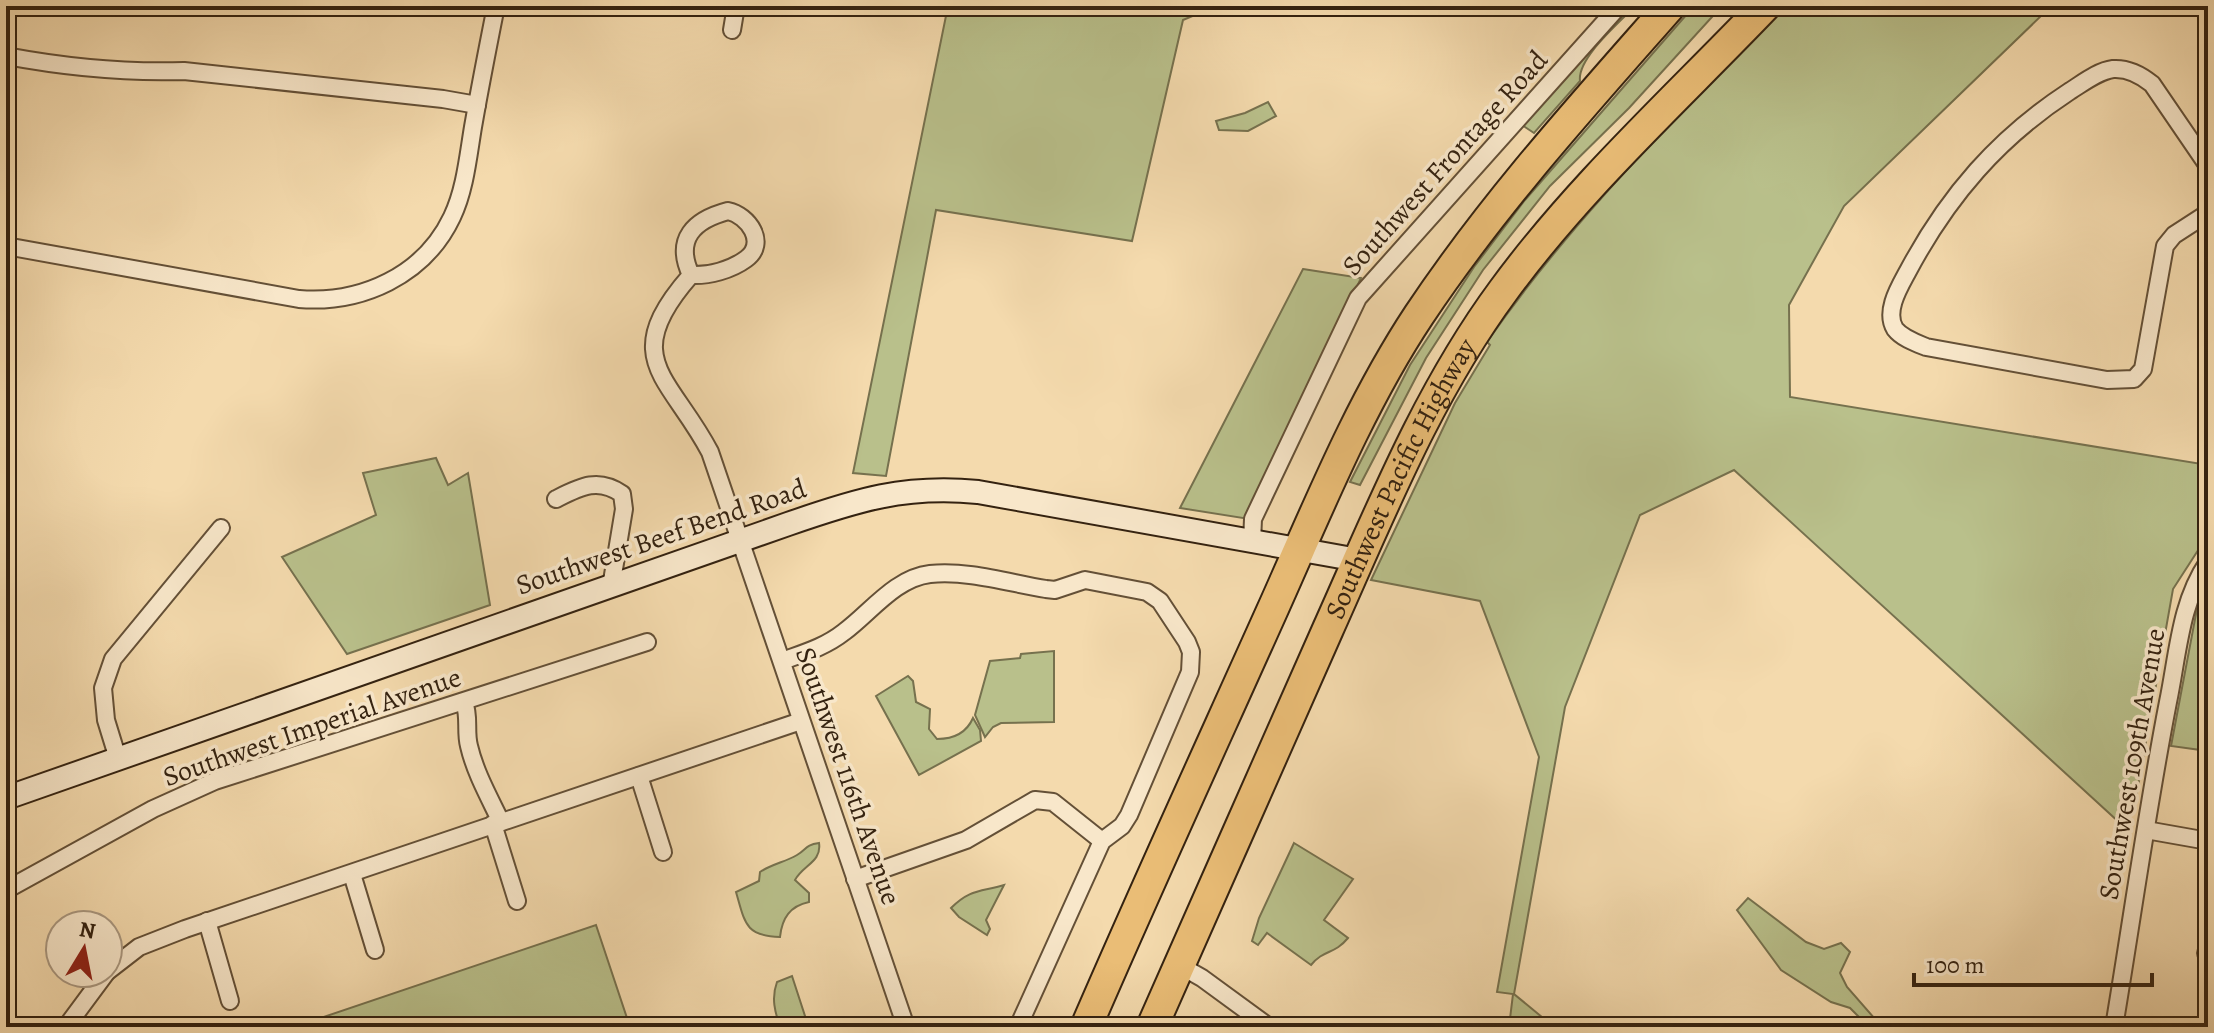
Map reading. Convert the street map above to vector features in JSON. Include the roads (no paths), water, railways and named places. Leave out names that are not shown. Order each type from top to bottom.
[{"type":"highway","name":"Southwest Pacific Highway","points":[[1086,1027],[1346,449],[1418,318],[1508,192],[1670,6]]},
{"type":"highway","name":"Southwest Pacific Highway","points":[[1152,1027],[1419,427],[1471,337],[1502,291],[1549,232],[1765,6]]},
{"type":"main road","name":"Southwest Beef Bend Road","points":[[6,798],[859,500],[902,492],[978,492],[1358,560]]},
{"type":"street","points":[[6,246],[299,299],[359,295],[395,279],[421,260],[452,218],[462,187],[496,6]]},
{"type":"street","points":[[732,30],[736,6]]},
{"type":"street","name":"Southwest Frontage Road","points":[[1252,542],[1253,519],[1358,298],[1619,6]]},
{"type":"street","points":[[6,56],[116,72],[184,71],[477,105]]},
{"type":"street","points":[[2208,166],[2152,84],[2141,75],[2124,69],[2101,73],[2021,125],[1965,181],[1928,233],[1895,296],[1892,315],[1895,328],[1909,340],[1926,347],[2107,380],[2134,379],[2143,369],[2165,246],[2174,235],[2208,213]]},
{"type":"street","points":[[728,211],[743,216],[755,237],[755,246],[749,258],[708,276],[691,275],[686,251],[690,230],[718,213],[728,211]]},
{"type":"street","name":"Southwest 116th Avenue","points":[[691,275],[660,315],[655,337],[655,363],[665,386],[700,433],[710,452],[906,1027]]},
{"type":"street","points":[[556,499],[580,487],[596,484],[610,485],[622,494],[624,509],[611,587]]},
{"type":"street","points":[[118,759],[106,720],[103,688],[113,659],[221,528]]},
{"type":"street","name":"Southwest 109th Avenue","points":[[2114,1027],[2187,603],[2196,580],[2208,562]]},
{"type":"street","points":[[782,661],[819,648],[843,633],[907,581],[927,574],[953,573],[1055,590],[1092,580],[1147,592],[1160,601],[1187,642],[1191,652],[1190,672],[1129,815],[1122,826],[1102,841],[1018,1027]]},
{"type":"street","name":"Southwest Imperial Avenue","points":[[6,890],[153,809],[215,781],[647,642]]},
{"type":"street","points":[[464,702],[469,719],[468,740],[472,758],[497,823],[517,901]]},
{"type":"street","points":[[124,959],[139,947],[207,921],[801,721]]},
{"type":"street","points":[[639,776],[663,852]]},
{"type":"street","points":[[855,879],[966,840],[1035,800],[1053,802],[1102,841]]},
{"type":"street","points":[[2146,830],[2208,841]]},
{"type":"street","points":[[352,874],[375,950]]},
{"type":"street","points":[[207,921],[230,1001]]},
{"type":"street","points":[[1179,965],[1269,1027]]},
{"type":"street","points":[[66,1027],[94,989]]}]
